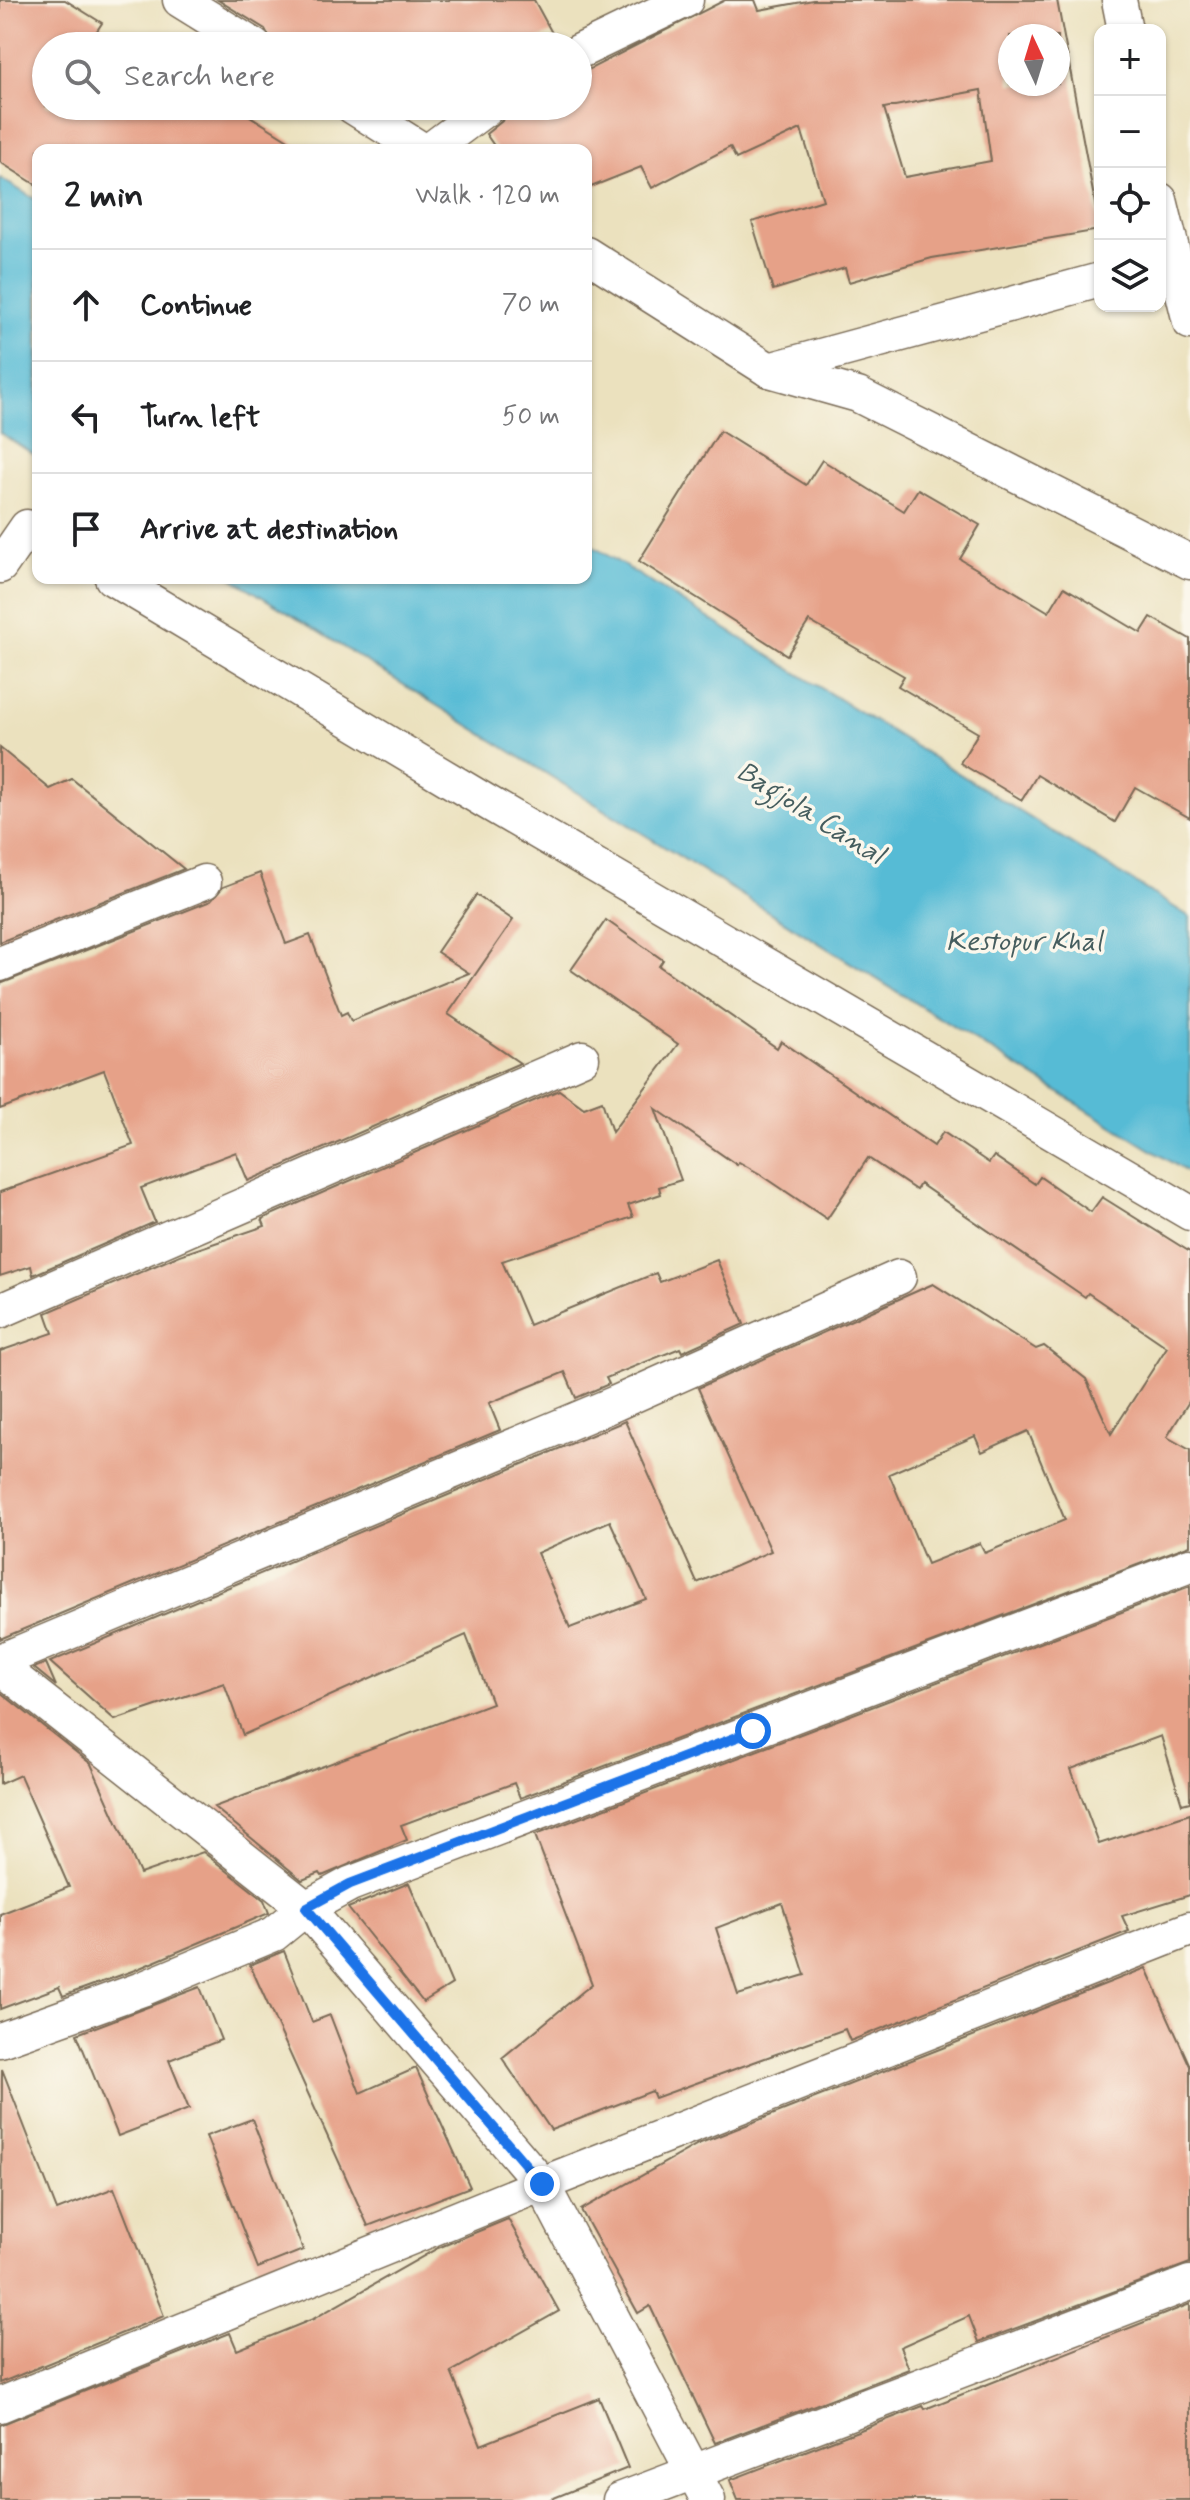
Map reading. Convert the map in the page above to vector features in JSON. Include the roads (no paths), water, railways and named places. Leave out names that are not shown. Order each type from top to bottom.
[{"type":"street","points":[[180,0],[231,32]]},
{"type":"street","points":[[592,45],[686,0]]},
{"type":"street","points":[[1119,0],[1124,24]]},
{"type":"street","points":[[374,120],[412,144]]},
{"type":"street","points":[[438,144],[470,120]]},
{"type":"street","points":[[1166,227],[1190,322]]},
{"type":"street","points":[[592,258],[769,370],[858,395],[1190,562]]},
{"type":"street","points":[[769,370],[1094,282]]},
{"type":"street","points":[[0,566],[22,524]]},
{"type":"street","points":[[122,584],[485,801],[1190,1213]]},
{"type":"street","points":[[0,964],[204,882]]},
{"type":"street","points":[[0,1311],[582,1058]]},
{"type":"street","points":[[700,2485],[542,2184],[306,1908],[0,1664],[601,1410],[899,1277]]},
{"type":"street","points":[[0,2040],[142,1989],[274,1934],[306,1908],[350,1884],[1190,1565]]},
{"type":"street","points":[[0,2405],[542,2184],[1190,1929]]},
{"type":"street","points":[[620,2500],[700,2485],[1190,2283]]},
{"type":"water","points":[[0,178],[32,197],[32,453],[0,433]]},
{"type":"water","name":"Kestopur Khal","points":[[592,546],[1190,917],[1190,1174],[242,584],[592,584]]},
{"type":"water label","name":"Bagjola Canal","points":[[810,814]]}]
